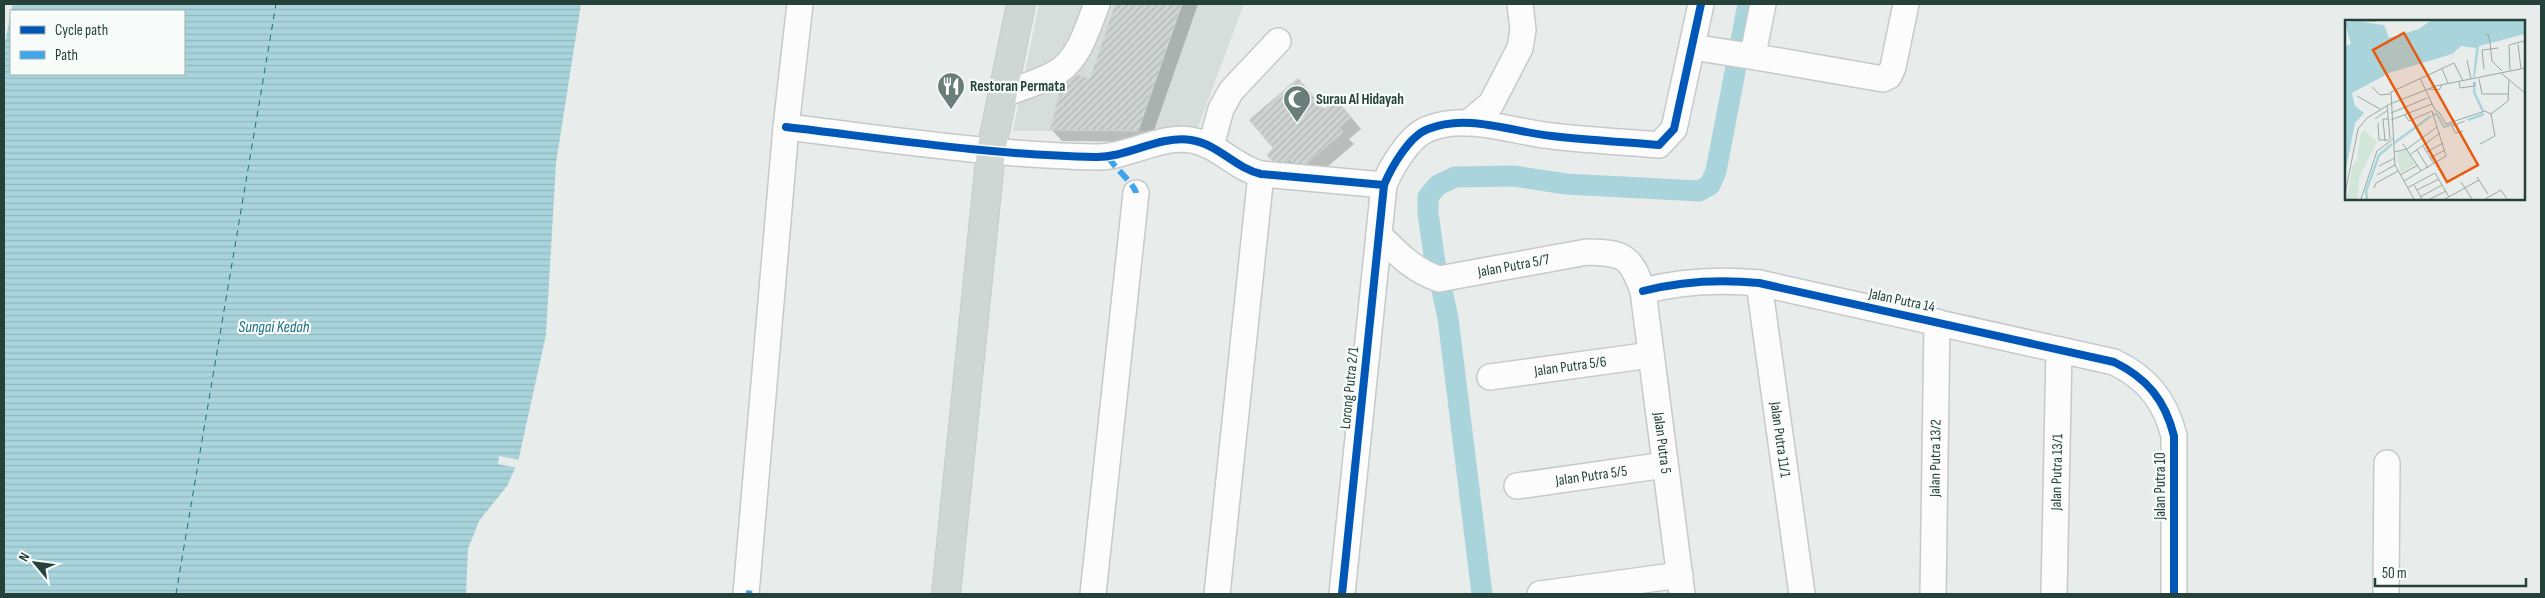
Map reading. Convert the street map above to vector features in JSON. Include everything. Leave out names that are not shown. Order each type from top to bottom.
[{"type":"main road","points":[[946,594],[991,151],[1021,4]]},
{"type":"street","points":[[746,594],[786,127],[800,4]]},
{"type":"street","points":[[1001,95],[1058,72],[1067,64],[1083,39],[1097,4]]},
{"type":"street","points":[[1468,122],[1491,104],[1520,48],[1523,30],[1520,4]]},
{"type":"street","points":[[786,127],[991,151],[1095,157],[1121,154],[1178,139],[1211,146],[1250,172],[1384,185],[1390,169],[1417,136],[1427,129],[1468,122],[1550,136],[1659,144],[1674,129],[1702,4]]},
{"type":"street","points":[[1740,54],[1754,49],[1762,4]]},
{"type":"street","points":[[1692,47],[1883,79],[1889,76],[1893,67],[1906,4]]},
{"type":"street","points":[[1211,146],[1221,109],[1231,91],[1278,41]]},
{"type":"street","points":[[1216,594],[1261,174]]},
{"type":"street","name":"Lorong Putra 2/1","points":[[1342,594],[1384,185]]},
{"type":"street","points":[[1093,594],[1136,193]]},
{"type":"street","name":"Jalan Putra 5/7","points":[[1379,235],[1410,266],[1439,279],[1587,252],[1610,253],[1623,257],[1634,267],[1643,291]]},
{"type":"street","name":"Jalan Putra 14","points":[[1643,291],[1695,281],[1721,280],[1758,283],[2114,362],[2132,371],[2148,384]]},
{"type":"street","name":"Jalan Putra 11/1","points":[[1758,283],[1802,594]]},
{"type":"street","name":"Jalan Putra 5","points":[[1643,291],[1681,585]]},
{"type":"street","name":"Jalan Putra 13/2","points":[[1933,594],[1937,322]]},
{"type":"street","name":"Jalan Putra 13/1","points":[[2054,594],[2059,350]]},
{"type":"street","name":"Jalan Putra 5/6","points":[[1490,376],[1651,355]]},
{"type":"street","name":"Jalan Putra 10","points":[[2148,384],[2166,412],[2174,436],[2174,594]]},
{"type":"street","points":[[2386,594],[2387,462]]},
{"type":"street","name":"Jalan Putra 5/5","points":[[1517,486],[1665,465]]},
{"type":"street","points":[[1540,594],[1681,585]]},
{"type":"shaded area","points":[[1039,4],[1244,4],[1198,127],[1138,131],[1013,131]]},
{"type":"water","name":"Sungai Kedah","points":[[13,4],[581,4],[556,163],[546,335],[518,462],[507,486],[479,521],[468,549],[466,594],[4,594],[4,48],[10,17],[10,75],[185,75],[185,10],[11,10]]},
{"type":"pier","points":[[499,456],[521,460],[521,463],[518,468],[498,464]]},
{"type":"building","points":[[1115,4],[1182,4],[1138,131],[1050,130],[1063,80],[1073,73],[1090,79]]},
{"type":"building","name":"Surau Al Hidayah","points":[[1298,78],[1324,109],[1336,99],[1351,117],[1339,127],[1343,132],[1299,170],[1289,159],[1279,169],[1267,155],[1273,148],[1249,120]]},
{"type":"waterway","points":[[1436,270],[1428,213],[1428,197],[1438,185],[1455,177],[1514,176],[1566,184],[1699,191],[1710,185],[1716,171],[1748,4]]},
{"type":"waterway","points":[[1441,286],[1448,318],[1482,594]]},
{"type":"ferry route","points":[[176,594],[276,4]]},
{"type":"marked path","points":[[1108,157],[1136,193]]},
{"type":"marked path","points":[[746,593],[752,594]]},
{"type":"cycle path","points":[[1342,594],[1384,185],[1391,170],[1408,145],[1421,133],[1428,129],[1458,123],[1490,125],[1552,136],[1659,145],[1674,129],[1701,4]]},
{"type":"cycle path","points":[[786,127],[978,150],[1056,156],[1107,156],[1155,143],[1179,139],[1191,140],[1210,146],[1243,167],[1261,174],[1384,185]]},
{"type":"cycle path","points":[[1643,291],[1700,282],[1759,283],[2114,362],[2126,368],[2145,383],[2160,401],[2174,436],[2174,594]]},
{"type":"place","name":"Restoran Permata","points":[[951,110]]},
{"type":"place","name":"Surau Al Hidayah","points":[[1297,123]]}]
